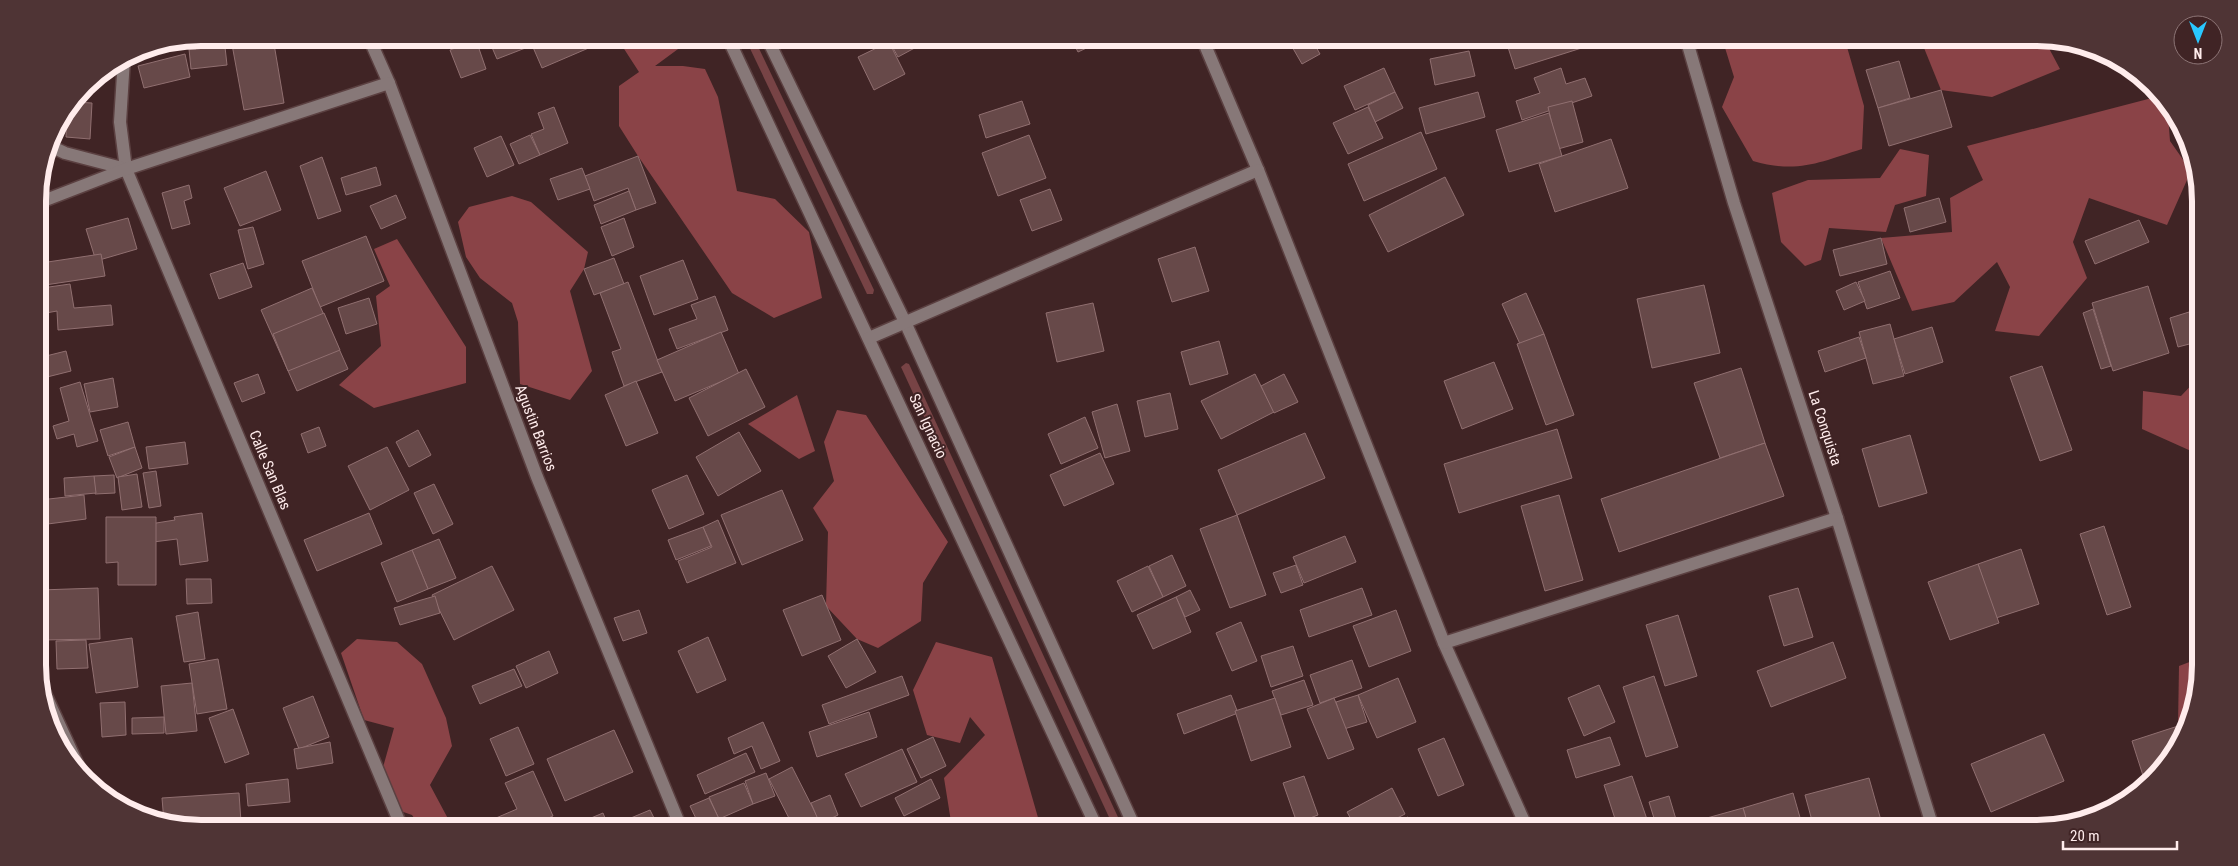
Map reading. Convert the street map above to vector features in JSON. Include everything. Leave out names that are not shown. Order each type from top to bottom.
[{"type":"street","points":[[1206,46],[1258,170],[1444,643],[1523,819]]},
{"type":"street","name":"La Conquista","points":[[1688,46],[1734,203],[1837,518],[1930,819]]},
{"type":"street","name":"Agustin Barrios","points":[[373,47],[389,83],[537,477],[677,820]]},
{"type":"street","name":"San Ignacio","points":[[732,47],[1093,820]]},
{"type":"street","name":"San Ignacio","points":[[771,47],[905,322],[1131,819]]},
{"type":"street","name":"Calle San Blas","points":[[123,67],[120,122],[126,169],[399,820]]},
{"type":"street","points":[[47,200],[126,169],[389,83]]},
{"type":"street","points":[[56,149],[65,153],[126,169]]},
{"type":"street","points":[[869,338],[1258,170]]},
{"type":"street","points":[[1444,643],[1837,518]]},
{"type":"street","points":[[54,714],[67,741]]},
{"type":"shaded area","points":[[1725,46],[1847,46],[1864,106],[1862,149],[1809,165],[1769,165],[1753,161],[1722,107],[1734,77]]},
{"type":"shaded area","points":[[1923,46],[2048,47],[2060,69],[1992,97],[1941,90]]},
{"type":"shaded area","points":[[623,47],[681,47],[655,66],[683,66],[705,69],[718,97],[737,191],[775,199],[809,232],[822,298],[774,318],[732,293],[619,126],[619,86],[639,72]]},
{"type":"shaded area","points":[[749,47],[758,47],[874,290],[873,294],[867,294]]},
{"type":"shaded area","points":[[2152,98],[2168,120],[2170,141],[2187,165],[2189,176],[2167,225],[2089,198],[2073,242],[2087,278],[2039,336],[1995,331],[2010,287],[1997,262],[1954,302],[1912,311],[1881,238],[1952,232],[1950,198],[1983,180],[1967,146]]},
{"type":"shaded area","points":[[1900,149],[1929,155],[1926,196],[1895,205],[1886,232],[1829,228],[1821,260],[1805,266],[1781,242],[1772,193],[1808,180],[1880,178]]},
{"type":"shaded area","points":[[512,196],[531,202],[588,252],[584,269],[570,291],[592,371],[570,400],[520,384],[518,322],[512,303],[480,278],[466,257],[458,222],[469,207]]},
{"type":"shaded area","points":[[397,239],[466,347],[466,383],[374,408],[339,385],[381,346],[376,296],[390,286],[374,249]]},
{"type":"shaded area","points":[[906,363],[909,364],[1119,820],[1110,820],[901,367]]},
{"type":"shaded area","points":[[2192,384],[2192,451],[2142,429],[2143,391],[2181,396]]},
{"type":"shaded area","points":[[797,395],[815,451],[799,459],[748,424]]},
{"type":"shaded area","points":[[837,410],[866,415],[948,542],[923,583],[921,621],[878,648],[857,639],[826,606],[828,532],[813,508],[834,481],[824,442]]},
{"type":"shaded area","points":[[357,639],[397,642],[422,664],[446,718],[452,746],[430,785],[449,820],[415,820],[412,815],[392,808],[380,778],[394,728],[364,720],[341,653]]},
{"type":"shaded area","points":[[936,642],[992,657],[1039,820],[951,820],[944,778],[985,735],[970,717],[960,743],[927,735],[913,690]]},
{"type":"shaded area","points":[[2192,661],[2189,695],[2179,727],[2178,726],[2179,666]]},
{"type":"building","points":[[1292,46],[1316,46],[1320,54],[1302,64]]},
{"type":"building","points":[[1508,46],[1587,46],[1515,69]]},
{"type":"building","points":[[196,47],[225,47],[227,65],[191,69],[189,49],[196,49]]},
{"type":"building","points":[[232,47],[275,47],[284,103],[244,110]]},
{"type":"building","points":[[458,47],[478,47],[486,69],[461,78],[450,50]]},
{"type":"building","points":[[492,47],[528,47],[497,59]]},
{"type":"building","points":[[533,47],[592,47],[542,68]]},
{"type":"building","points":[[879,47],[891,47],[905,74],[874,90],[858,57]]},
{"type":"building","points":[[892,47],[917,47],[898,57]]},
{"type":"building","points":[[1075,47],[1090,47],[1078,52]]},
{"type":"building","points":[[1469,51],[1475,76],[1435,85],[1430,59]]},
{"type":"building","points":[[185,54],[190,77],[144,88],[138,66]]},
{"type":"building","points":[[1899,61],[1910,98],[1878,108],[1866,70]]},
{"type":"building","points":[[1384,68],[1395,92],[1355,110],[1344,86]]},
{"type":"building","points":[[1561,68],[1566,84],[1585,78],[1592,96],[1522,120],[1516,101],[1540,93],[1534,78]]},
{"type":"building","points":[[1941,90],[1952,127],[1889,146],[1878,108]]},
{"type":"building","points":[[1395,92],[1403,108],[1375,122],[1368,105]]},
{"type":"building","points":[[1478,92],[1485,117],[1426,134],[1419,108]]},
{"type":"building","points":[[1022,101],[1030,124],[986,138],[979,115]]},
{"type":"building","points":[[1572,101],[1583,142],[1558,149],[1548,107]]},
{"type":"building","points":[[82,102],[92,103],[90,139],[66,137],[66,125],[78,107]]},
{"type":"building","points":[[554,107],[568,143],[540,155],[531,134],[544,129],[538,113]]},
{"type":"building","points":[[1368,107],[1383,138],[1348,154],[1333,123]]},
{"type":"building","points":[[1549,113],[1562,156],[1509,172],[1496,130]]},
{"type":"building","points":[[1421,132],[1437,169],[1364,201],[1348,164]]},
{"type":"building","points":[[530,135],[540,155],[519,164],[510,144]]},
{"type":"building","points":[[1029,135],[1046,178],[998,196],[982,153]]},
{"type":"building","points":[[501,136],[514,165],[487,177],[474,148]]},
{"type":"building","points":[[1611,139],[1628,188],[1555,212],[1539,164]]},
{"type":"building","points":[[638,156],[656,203],[636,210],[628,188],[594,201],[585,176]]},
{"type":"building","points":[[322,157],[341,211],[318,219],[300,166]]},
{"type":"building","points":[[376,167],[381,185],[346,195],[341,178]]},
{"type":"building","points":[[582,168],[590,189],[558,200],[550,179]]},
{"type":"building","points":[[266,171],[281,210],[240,226],[224,188]]},
{"type":"building","points":[[1445,177],[1464,215],[1388,252],[1369,215]]},
{"type":"building","points":[[189,185],[192,198],[184,201],[190,224],[172,229],[162,193]]},
{"type":"building","points":[[1050,189],[1062,220],[1032,231],[1020,200]]},
{"type":"building","points":[[629,191],[636,210],[601,224],[594,205]]},
{"type":"building","points":[[396,195],[406,218],[381,229],[370,206]]},
{"type":"building","points":[[1939,198],[1946,222],[1910,232],[1904,208]]},
{"type":"building","points":[[128,218],[137,249],[96,261],[86,229]]},
{"type":"building","points":[[624,218],[634,247],[612,256],[601,227]]},
{"type":"building","points":[[2139,220],[2149,242],[2095,264],[2085,241]]},
{"type":"building","points":[[253,227],[264,264],[248,269],[238,230]]},
{"type":"building","points":[[366,236],[384,281],[320,307],[302,261]]},
{"type":"building","points":[[1881,238],[1887,264],[1840,276],[1833,250]]},
{"type":"building","points":[[1195,247],[1209,291],[1172,302],[1158,259]]},
{"type":"building","points":[[101,254],[105,276],[47,285],[47,262]]},
{"type":"building","points":[[614,258],[624,284],[594,295],[584,269]]},
{"type":"building","points":[[683,260],[698,299],[654,315],[640,276]]},
{"type":"building","points":[[243,263],[252,287],[219,299],[210,274]]},
{"type":"building","points":[[1890,271],[1900,298],[1867,309],[1858,282]]},
{"type":"building","points":[[628,282],[662,372],[624,386],[612,352],[621,349],[600,293]]},
{"type":"building","points":[[1856,282],[1865,301],[1844,310],[1836,291]]},
{"type":"building","points":[[70,284],[74,308],[111,305],[113,325],[58,330],[57,311],[47,313],[47,287]]},
{"type":"building","points":[[1704,285],[1720,353],[1652,368],[1637,299]]},
{"type":"building","points":[[2148,286],[2169,353],[2113,371],[2092,303]]},
{"type":"building","points":[[312,288],[348,369],[297,391],[261,310]]},
{"type":"building","points":[[1526,293],[1544,334],[1520,344],[1502,304]]},
{"type":"building","points":[[715,296],[728,330],[677,349],[669,329],[697,319],[691,305]]},
{"type":"building","points":[[369,298],[377,324],[346,334],[338,308]]},
{"type":"building","points":[[1093,303],[1104,351],[1057,362],[1046,313]]},
{"type":"building","points":[[2093,309],[2111,366],[2101,369],[2083,313]]},
{"type":"building","points":[[2189,312],[2192,323],[2192,343],[2178,347],[2170,318]]},
{"type":"building","points":[[324,313],[340,350],[288,371],[273,334]]},
{"type":"building","points":[[1890,324],[1904,376],[1873,384],[1859,332]]},
{"type":"building","points":[[1932,327],[1943,362],[1905,374],[1894,339]]},
{"type":"building","points":[[721,332],[739,374],[675,401],[657,360]]},
{"type":"building","points":[[1544,334],[1574,415],[1546,425],[1517,344]]},
{"type":"building","points":[[1859,337],[1866,358],[1825,372],[1818,351]]},
{"type":"building","points":[[1219,341],[1228,374],[1190,385],[1181,352]]},
{"type":"building","points":[[66,351],[71,371],[47,377],[47,356]]},
{"type":"building","points":[[1494,362],[1513,409],[1462,429],[1444,381]]},
{"type":"building","points":[[2042,366],[2072,450],[2040,461],[2010,377]]},
{"type":"building","points":[[1741,368],[1765,443],[1720,458],[1694,383]]},
{"type":"building","points":[[746,369],[765,407],[708,436],[689,398]]},
{"type":"building","points":[[258,374],[265,393],[242,402],[234,383]]},
{"type":"building","points":[[1255,374],[1274,412],[1221,439],[1201,401]]},
{"type":"building","points":[[1284,374],[1298,402],[1274,413],[1261,386]]},
{"type":"building","points":[[113,378],[118,407],[90,412],[84,384]]},
{"type":"building","points":[[636,381],[658,433],[626,446],[605,395]]},
{"type":"building","points":[[80,382],[98,441],[77,447],[74,434],[57,439],[53,426],[69,421],[60,388]]},
{"type":"building","points":[[1170,393],[1178,429],[1145,437],[1137,401]]},
{"type":"building","points":[[1117,404],[1130,451],[1105,458],[1092,412]]},
{"type":"building","points":[[1085,417],[1098,448],[1061,464],[1048,434]]},
{"type":"building","points":[[128,422],[135,447],[108,456],[100,430]]},
{"type":"building","points":[[319,427],[326,446],[308,453],[301,434]]},
{"type":"building","points":[[1557,429],[1572,478],[1459,513],[1444,464]]},
{"type":"building","points":[[418,430],[431,455],[409,467],[396,442]]},
{"type":"building","points":[[739,432],[761,471],[718,496],[696,457]]},
{"type":"building","points":[[1305,433],[1325,478],[1237,515],[1218,470]]},
{"type":"building","points":[[1910,435],[1927,493],[1879,507],[1862,449]]},
{"type":"building","points":[[185,442],[188,464],[149,469],[146,447]]},
{"type":"building","points":[[1765,443],[1784,496],[1619,552],[1601,499]]},
{"type":"building","points":[[135,447],[142,468],[117,478],[109,457]]},
{"type":"building","points":[[387,447],[409,490],[370,510],[348,466]]},
{"type":"building","points":[[1100,453],[1114,484],[1064,506],[1050,475]]},
{"type":"building","points":[[156,471],[161,506],[149,508],[143,473]]},
{"type":"building","points":[[137,474],[142,507],[122,510],[118,477]]},
{"type":"building","points":[[114,475],[115,493],[95,494],[94,476]]},
{"type":"building","points":[[687,475],[704,514],[669,529],[652,490]]},
{"type":"building","points":[[94,476],[96,493],[65,496],[64,478]]},
{"type":"building","points":[[434,484],[453,524],[433,534],[414,493]]},
{"type":"building","points":[[782,490],[803,540],[742,565],[721,515]]},
{"type":"building","points":[[84,495],[86,519],[46,524],[46,499]]},
{"type":"building","points":[[1559,495],[1583,580],[1545,591],[1521,506]]},
{"type":"building","points":[[202,513],[208,561],[180,565],[177,539],[153,542],[150,524],[175,520],[174,517]]},
{"type":"building","points":[[369,513],[382,544],[317,571],[304,540]]},
{"type":"building","points":[[1237,515],[1266,595],[1230,608],[1200,529]]},
{"type":"building","points":[[106,517],[156,517],[156,585],[118,585],[118,562],[106,563]]},
{"type":"building","points":[[718,520],[736,563],[687,583],[678,561],[712,547],[703,527]]},
{"type":"building","points":[[2104,526],[2131,607],[2107,615],[2080,534]]},
{"type":"building","points":[[703,527],[711,546],[676,560],[668,540]]},
{"type":"building","points":[[1345,536],[1356,562],[1304,583],[1293,557]]},
{"type":"building","points":[[439,539],[456,578],[428,589],[412,550]]},
{"type":"building","points":[[2021,549],[2039,604],[1996,618],[1978,564]]},
{"type":"building","points":[[412,550],[428,589],[397,602],[381,563]]},
{"type":"building","points":[[1172,555],[1186,586],[1163,597],[1149,566]]},
{"type":"building","points":[[1978,564],[1999,623],[1950,640],[1928,582]]},
{"type":"building","points":[[1296,565],[1303,585],[1281,593],[1273,573]]},
{"type":"building","points":[[492,566],[514,610],[454,640],[432,595]]},
{"type":"building","points":[[1148,566],[1163,597],[1132,612],[1117,581]]},
{"type":"building","points":[[186,579],[211,579],[212,603],[187,604]]},
{"type":"building","points":[[98,588],[100,639],[46,640],[46,590]]},
{"type":"building","points":[[1362,588],[1372,615],[1309,637],[1300,610]]},
{"type":"building","points":[[1798,588],[1813,637],[1784,646],[1769,596]]},
{"type":"building","points":[[1190,590],[1200,610],[1185,617],[1176,597]]},
{"type":"building","points":[[822,595],[841,640],[802,656],[783,610]]},
{"type":"building","points":[[435,596],[440,613],[400,625],[394,608]]},
{"type":"building","points":[[1176,597],[1191,632],[1153,649],[1137,615]]},
{"type":"building","points":[[639,610],[647,633],[623,641],[614,618]]},
{"type":"building","points":[[1396,610],[1411,651],[1369,667],[1353,626]]},
{"type":"building","points":[[198,612],[205,659],[184,662],[176,616]]},
{"type":"building","points":[[1678,615],[1697,676],[1665,686],[1646,625]]},
{"type":"building","points":[[1241,622],[1257,661],[1232,671],[1216,633]]},
{"type":"building","points":[[708,637],[726,680],[697,693],[678,651]]},
{"type":"building","points":[[132,638],[138,687],[96,693],[89,644]]},
{"type":"building","points":[[857,639],[876,672],[846,688],[828,656]]},
{"type":"building","points":[[86,640],[88,668],[57,669],[56,641]]},
{"type":"building","points":[[1833,642],[1846,678],[1771,707],[1757,671]]},
{"type":"building","points":[[1293,646],[1303,676],[1271,687],[1261,656]]},
{"type":"building","points":[[549,651],[558,673],[526,688],[516,666]]},
{"type":"building","points":[[218,659],[227,709],[197,714],[189,664]]},
{"type":"building","points":[[1352,660],[1362,688],[1320,703],[1310,675]]},
{"type":"building","points":[[514,669],[522,686],[480,704],[472,686]]},
{"type":"building","points":[[902,676],[909,695],[829,724],[822,705]]},
{"type":"building","points":[[1654,676],[1678,747],[1646,757],[1623,687]]},
{"type":"building","points":[[1398,678],[1416,722],[1377,738],[1358,695]]},
{"type":"building","points":[[1304,680],[1313,705],[1281,715],[1272,691]]},
{"type":"building","points":[[192,683],[197,731],[166,734],[161,686]]},
{"type":"building","points":[[1599,685],[1615,722],[1584,736],[1568,698]]},
{"type":"building","points":[[1231,695],[1238,713],[1184,734],[1177,714]]},
{"type":"building","points":[[1358,695],[1367,722],[1344,729],[1336,702]]},
{"type":"building","points":[[313,696],[329,737],[299,749],[283,708]]},
{"type":"building","points":[[1275,698],[1291,747],[1251,761],[1235,711]]},
{"type":"building","points":[[1334,698],[1354,749],[1328,759],[1307,709]]},
{"type":"building","points":[[125,702],[126,735],[102,737],[100,703]]},
{"type":"building","points":[[233,709],[249,754],[225,763],[209,718]]},
{"type":"building","points":[[869,712],[877,737],[817,757],[809,732]]},
{"type":"building","points":[[164,717],[164,733],[132,734],[132,718]]},
{"type":"building","points":[[763,722],[780,761],[761,769],[752,746],[734,754],[728,738]]},
{"type":"building","points":[[2178,726],[2166,751],[2143,777],[2132,741]]},
{"type":"building","points":[[518,727],[534,764],[506,776],[490,739]]},
{"type":"building","points":[[614,730],[633,772],[565,801],[547,759]]},
{"type":"building","points":[[2044,734],[2064,781],[1991,812],[1971,764]]},
{"type":"building","points":[[933,737],[946,766],[921,778],[907,749]]},
{"type":"building","points":[[1610,737],[1620,765],[1576,778],[1567,750]]},
{"type":"building","points":[[1444,738],[1464,785],[1438,796],[1418,749]]},
{"type":"building","points":[[330,742],[333,763],[297,769],[294,749]]},
{"type":"building","points":[[902,749],[917,782],[861,807],[845,774]]},
{"type":"building","points":[[746,753],[755,772],[705,794],[697,775]]},
{"type":"building","points":[[792,767],[818,818],[790,820],[769,779]]},
{"type":"building","points":[[533,771],[553,816],[544,820],[497,820],[496,818],[517,809],[505,783]]},
{"type":"building","points":[[766,773],[775,796],[753,804],[745,781]]},
{"type":"building","points":[[1304,776],[1318,815],[1306,819],[1296,819],[1283,783]]},
{"type":"building","points":[[1632,776],[1647,819],[1615,819],[1604,785]]},
{"type":"building","points":[[1869,778],[1881,819],[1812,819],[1805,795]]},
{"type":"building","points":[[288,779],[290,802],[248,806],[246,784]]},
{"type":"building","points":[[931,779],[940,798],[904,816],[895,798]]},
{"type":"building","points":[[744,783],[753,804],[719,819],[709,797]]},
{"type":"building","points":[[1392,788],[1405,814],[1395,819],[1351,819],[1347,812]]},
{"type":"building","points":[[239,793],[241,820],[201,820],[163,815],[162,798]]},
{"type":"building","points":[[1793,793],[1800,819],[1746,819],[1743,808]]},
{"type":"building","points":[[830,795],[838,815],[829,820],[818,820],[811,803]]},
{"type":"building","points":[[1669,796],[1676,819],[1654,819],[1649,802]]},
{"type":"building","points":[[709,798],[719,819],[697,820],[690,806]]},
{"type":"building","points":[[1743,808],[1746,819],[1703,819]]},
{"type":"building","points":[[650,810],[655,820],[627,820]]},
{"type":"building","points":[[603,813],[606,820],[587,820]]}]
